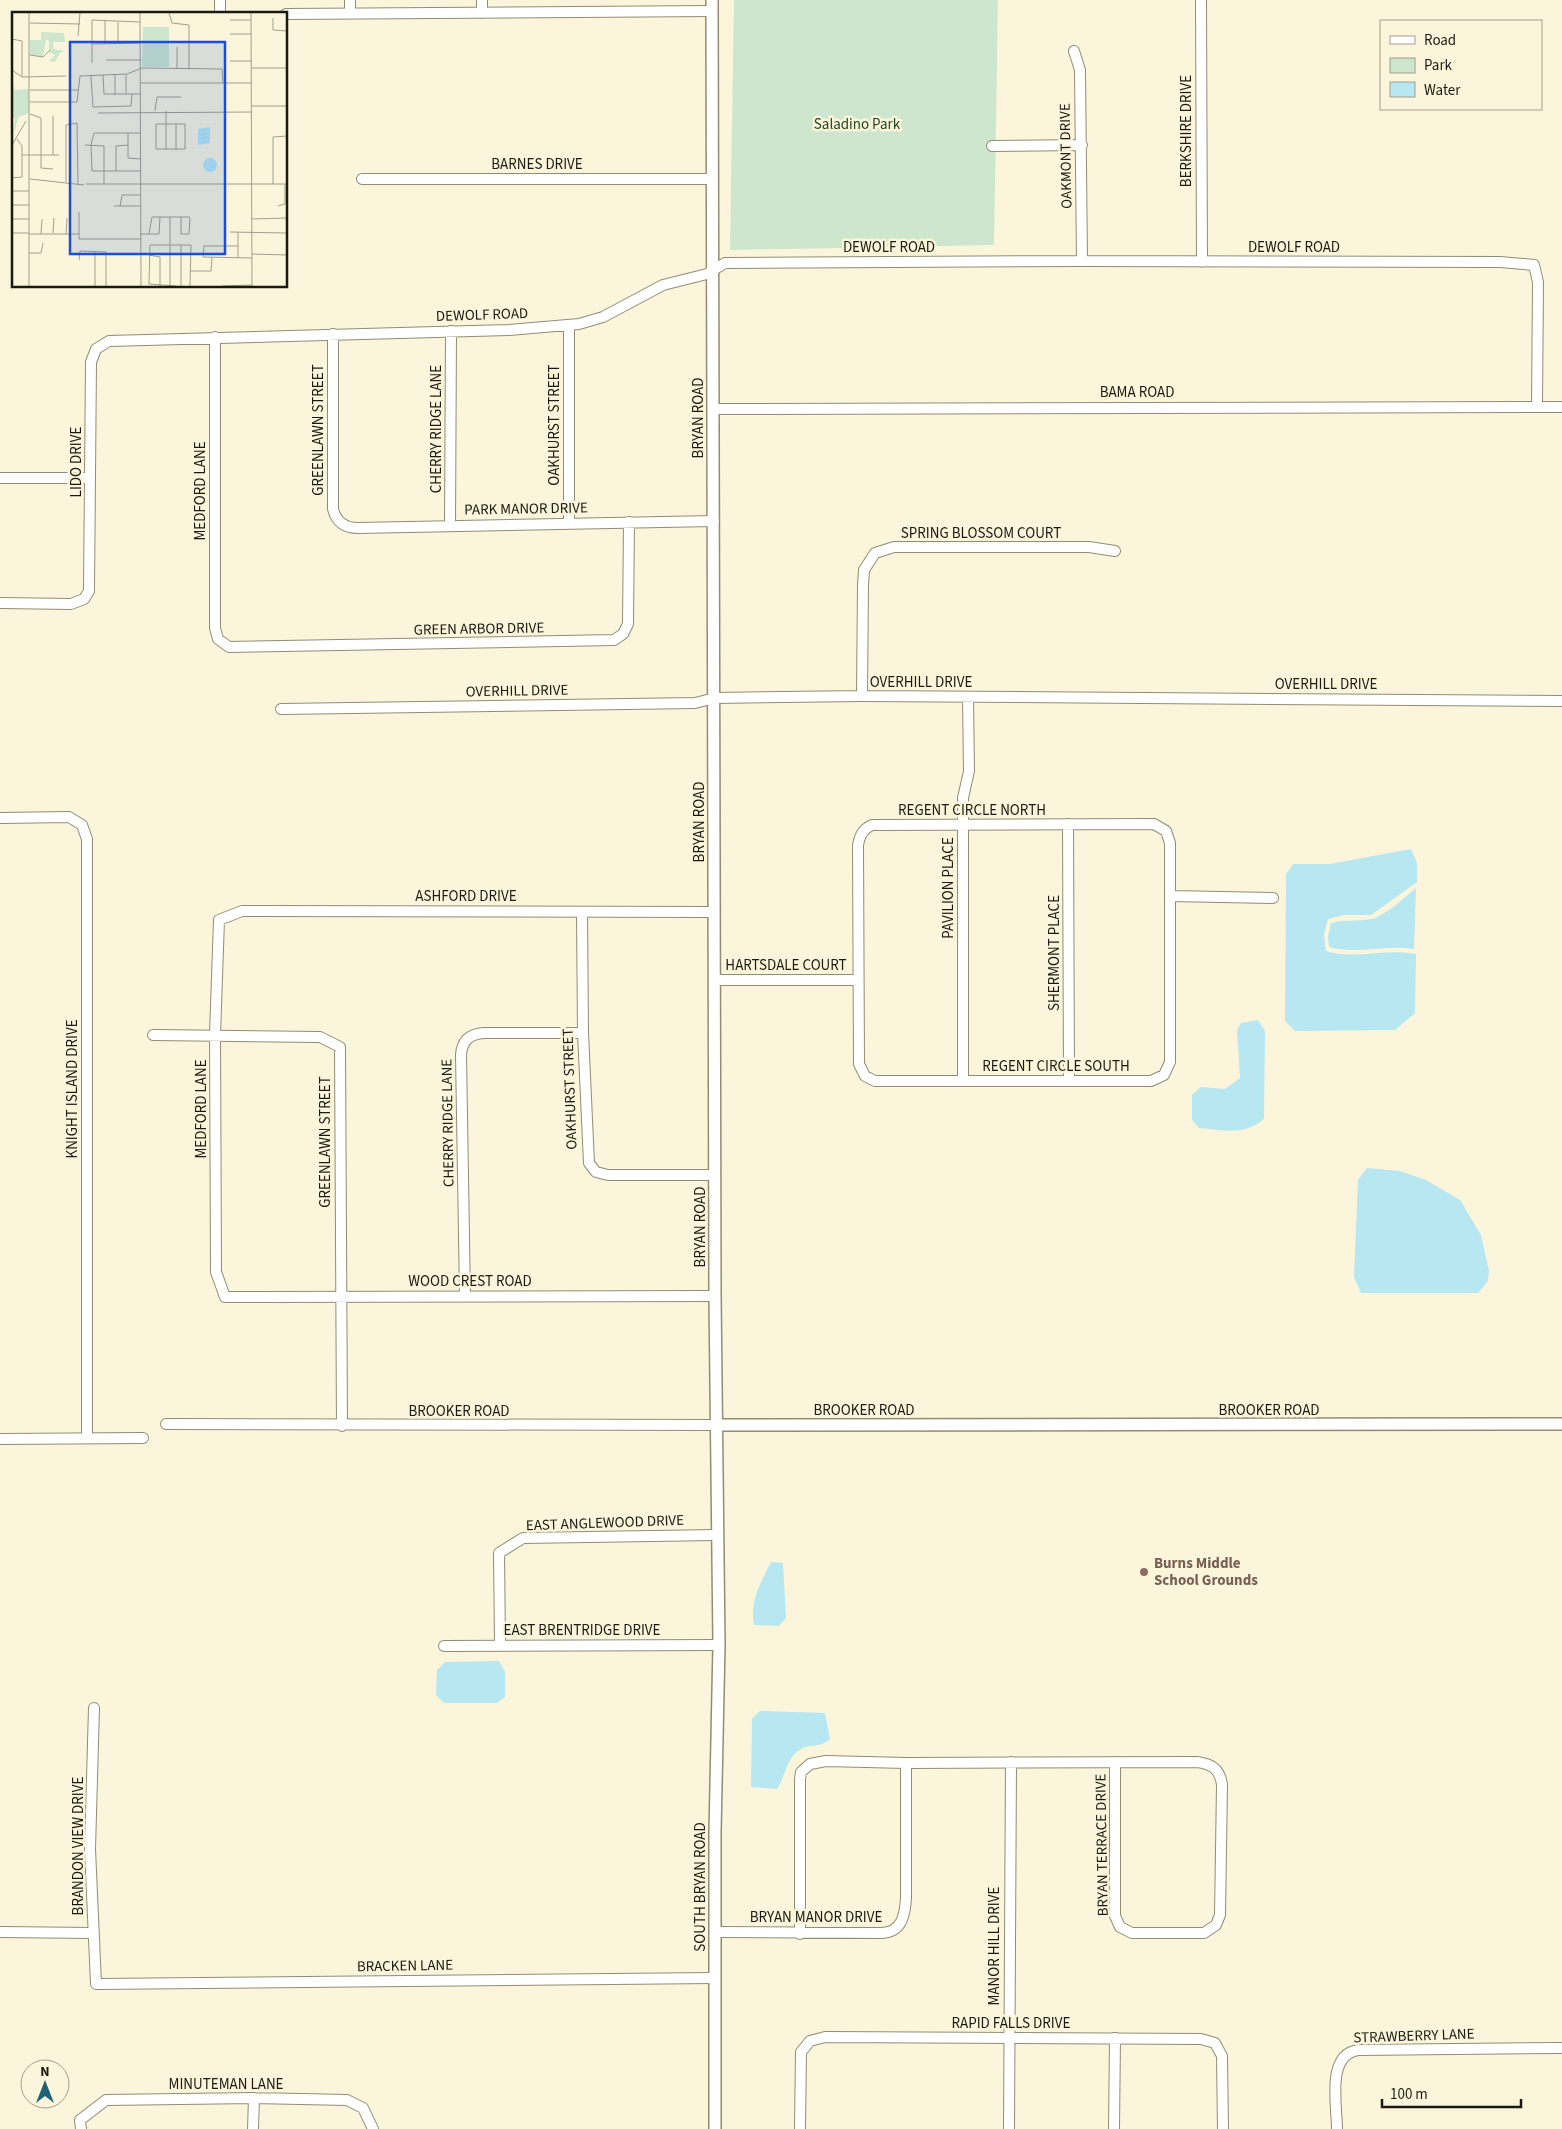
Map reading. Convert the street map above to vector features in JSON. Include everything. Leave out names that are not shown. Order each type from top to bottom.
[{"type":"street","points":[[350,0],[350,14]]},
{"type":"street","points":[[482,0],[482,13]]},
{"type":"street","name":"BERKSHIRE DRIVE","points":[[1201,0],[1202,262]]},
{"type":"street","points":[[288,14],[482,13],[712,5]]},
{"type":"street","name":"BRYAN ROAD","points":[[712,5],[715,1296],[719,1645]]},
{"type":"street","name":"OAKMONT DRIVE","points":[[1074,51],[1080,70],[1082,261]]},
{"type":"street","points":[[992,146],[1082,145]]},
{"type":"street","name":"BARNES DRIVE","points":[[362,179],[712,179]]},
{"type":"street","name":"DEWOLF ROAD","points":[[115,340],[569,326],[595,321],[663,285],[713,271],[725,263],[1082,261],[1500,262],[1534,265],[1538,282],[1537,406]]},
{"type":"street","name":"OAKHURST STREET","points":[[569,326],[569,524]]},
{"type":"street","name":"CHERRY RIDGE LANE","points":[[450,526],[451,331]]},
{"type":"street","name":"GREENLAWN STREET","points":[[333,334],[333,510],[340,523]]},
{"type":"street","name":"MEDFORD LANE","points":[[214,337],[214,628],[221,642]]},
{"type":"street","name":"LIDO DRIVE","points":[[0,603],[71,604],[86,596],[91,583],[92,357],[101,344],[115,340]]},
{"type":"street","name":"BAMA ROAD","points":[[713,409],[1562,407]]},
{"type":"street","points":[[0,478],[90,478]]},
{"type":"street","name":"PARK MANOR DRIVE","points":[[340,523],[353,528],[714,521]]},
{"type":"street","name":"GREEN ARBOR DRIVE","points":[[221,642],[229,647],[238,648],[614,640],[625,632],[628,624],[628,522]]},
{"type":"street","name":"SPRING BLOSSOM COURT","points":[[862,696],[863,577],[864,570],[875,553],[894,547],[1089,547],[1115,551]]},
{"type":"street","name":"OVERHILL DRIVE","points":[[281,709],[695,703],[715,698],[862,696],[1562,700]]},
{"type":"street","name":"PAVILION PLACE","points":[[964,1081],[963,798],[969,771],[968,697]]},
{"type":"street","name":"KNIGHT ISLAND DRIVE","points":[[0,818],[69,817],[82,825],[87,839],[87,1438]]},
{"type":"street","name":"SHERMONT PLACE","points":[[1068,824],[1070,1081]]},
{"type":"street","name":"REGENT CIRCLE NORTH","points":[[858,980],[858,845],[862,832],[872,825],[1154,824],[1162,827],[1169,837],[1171,896]]},
{"type":"street","points":[[1171,896],[1274,898]]},
{"type":"street","name":"REGENT CIRCLE SOUTH","points":[[858,980],[859,1064],[864,1076],[875,1081],[1151,1081],[1164,1075],[1170,1062],[1171,896]]},
{"type":"street","name":"ASHFORD DRIVE","points":[[219,920],[242,911],[714,912]]},
{"type":"street","name":"OAKHURST STREET","points":[[582,912],[583,1033],[588,1157],[592,1168],[608,1175],[715,1175]]},
{"type":"street","name":"MEDFORD LANE","points":[[219,920],[216,1035],[216,1272],[225,1297]]},
{"type":"street","name":"HARTSDALE COURT","points":[[714,980],[858,980]]},
{"type":"street","name":"CHERRY RIDGE LANE","points":[[465,1296],[461,1054],[464,1044],[471,1036],[484,1033],[583,1033]]},
{"type":"street","name":"GREENLAWN STREET","points":[[153,1036],[320,1037],[340,1048],[342,1426]]},
{"type":"street","name":"WOOD CREST ROAD","points":[[225,1297],[715,1296]]},
{"type":"street","name":"BROOKER ROAD","points":[[166,1424],[342,1426],[1562,1424]]},
{"type":"street","points":[[0,1439],[143,1438]]},
{"type":"street","name":"EAST ANGLEWOOD DRIVE","points":[[500,1645],[500,1553],[523,1538],[717,1535]]},
{"type":"street","name":"EAST BRENTRIDGE DRIVE","points":[[444,1646],[719,1645]]},
{"type":"street","name":"SOUTH BRYAN ROAD","points":[[715,2129],[715,1832],[719,1645]]},
{"type":"street","name":"BRANDON VIEW DRIVE","points":[[94,1708],[90,1835],[96,1984]]},
{"type":"street","name":"BRYAN TERRACE DRIVE","points":[[800,1934],[801,1772],[816,1761],[906,1763],[1011,1762],[1115,1762],[1197,1762],[1210,1764],[1219,1772],[1222,1785],[1220,1915],[1216,1925],[1204,1932],[1132,1933],[1120,1926],[1115,1916],[1115,1762]]},
{"type":"street","name":"MANOR HILL DRIVE","points":[[1009,2129],[1011,1762]]},
{"type":"street","name":"BRYAN MANOR DRIVE","points":[[716,1932],[800,1934],[886,1933],[893,1930],[902,1921],[906,1898],[906,1763]]},
{"type":"street","points":[[0,1932],[94,1932]]},
{"type":"street","name":"BRACKEN LANE","points":[[96,1984],[715,1978]]},
{"type":"street","name":"RAPID FALLS DRIVE","points":[[800,2129],[801,2052],[810,2041],[825,2038],[1201,2039],[1215,2043],[1222,2056],[1223,2129]]},
{"type":"street","points":[[1114,2126],[1115,2038]]},
{"type":"street","name":"STRAWBERRY LANE","points":[[1337,2129],[1337,2076],[1341,2059],[1348,2052],[1358,2050],[1562,2048]]},
{"type":"street","points":[[253,2129],[254,2098]]},
{"type":"street","name":"MINUTEMAN LANE","points":[[81,2129],[80,2120],[106,2100],[254,2098],[347,2100],[362,2108],[373,2129]]},
{"type":"green space","name":"Saladino Park","points":[[734,0],[998,0],[994,245],[730,250]]},
{"type":"water","points":[[1411,849],[1417,863],[1417,882],[1371,915],[1344,915],[1328,919],[1324,935],[1326,951],[1348,954],[1394,952],[1416,954],[1415,1013],[1395,1030],[1295,1031],[1285,1021],[1286,874],[1293,864],[1330,864]]},
{"type":"water","points":[[1416,888],[1414,949],[1350,950],[1329,947],[1328,936],[1331,923],[1366,920],[1382,915]]},
{"type":"water","points":[[1258,1020],[1265,1031],[1264,1119],[1249,1128],[1241,1130],[1225,1131],[1199,1128],[1192,1120],[1192,1095],[1201,1087],[1225,1089],[1240,1078],[1237,1030],[1241,1023]]},
{"type":"water","points":[[1367,1168],[1400,1171],[1426,1180],[1460,1200],[1481,1235],[1489,1271],[1488,1281],[1478,1293],[1361,1293],[1354,1277],[1358,1180]]},
{"type":"water","points":[[771,1562],[783,1563],[786,1618],[779,1626],[754,1625],[753,1608],[755,1600]]},
{"type":"water","points":[[499,1661],[505,1672],[505,1697],[497,1703],[444,1703],[436,1695],[437,1670],[445,1662]]},
{"type":"water","points":[[760,1711],[825,1713],[830,1739],[822,1744],[805,1747],[796,1752],[789,1762],[777,1789],[751,1787],[752,1719]]},
{"type":"place","name":"Burns Middle School Grounds","points":[[1144,1572]]}]
